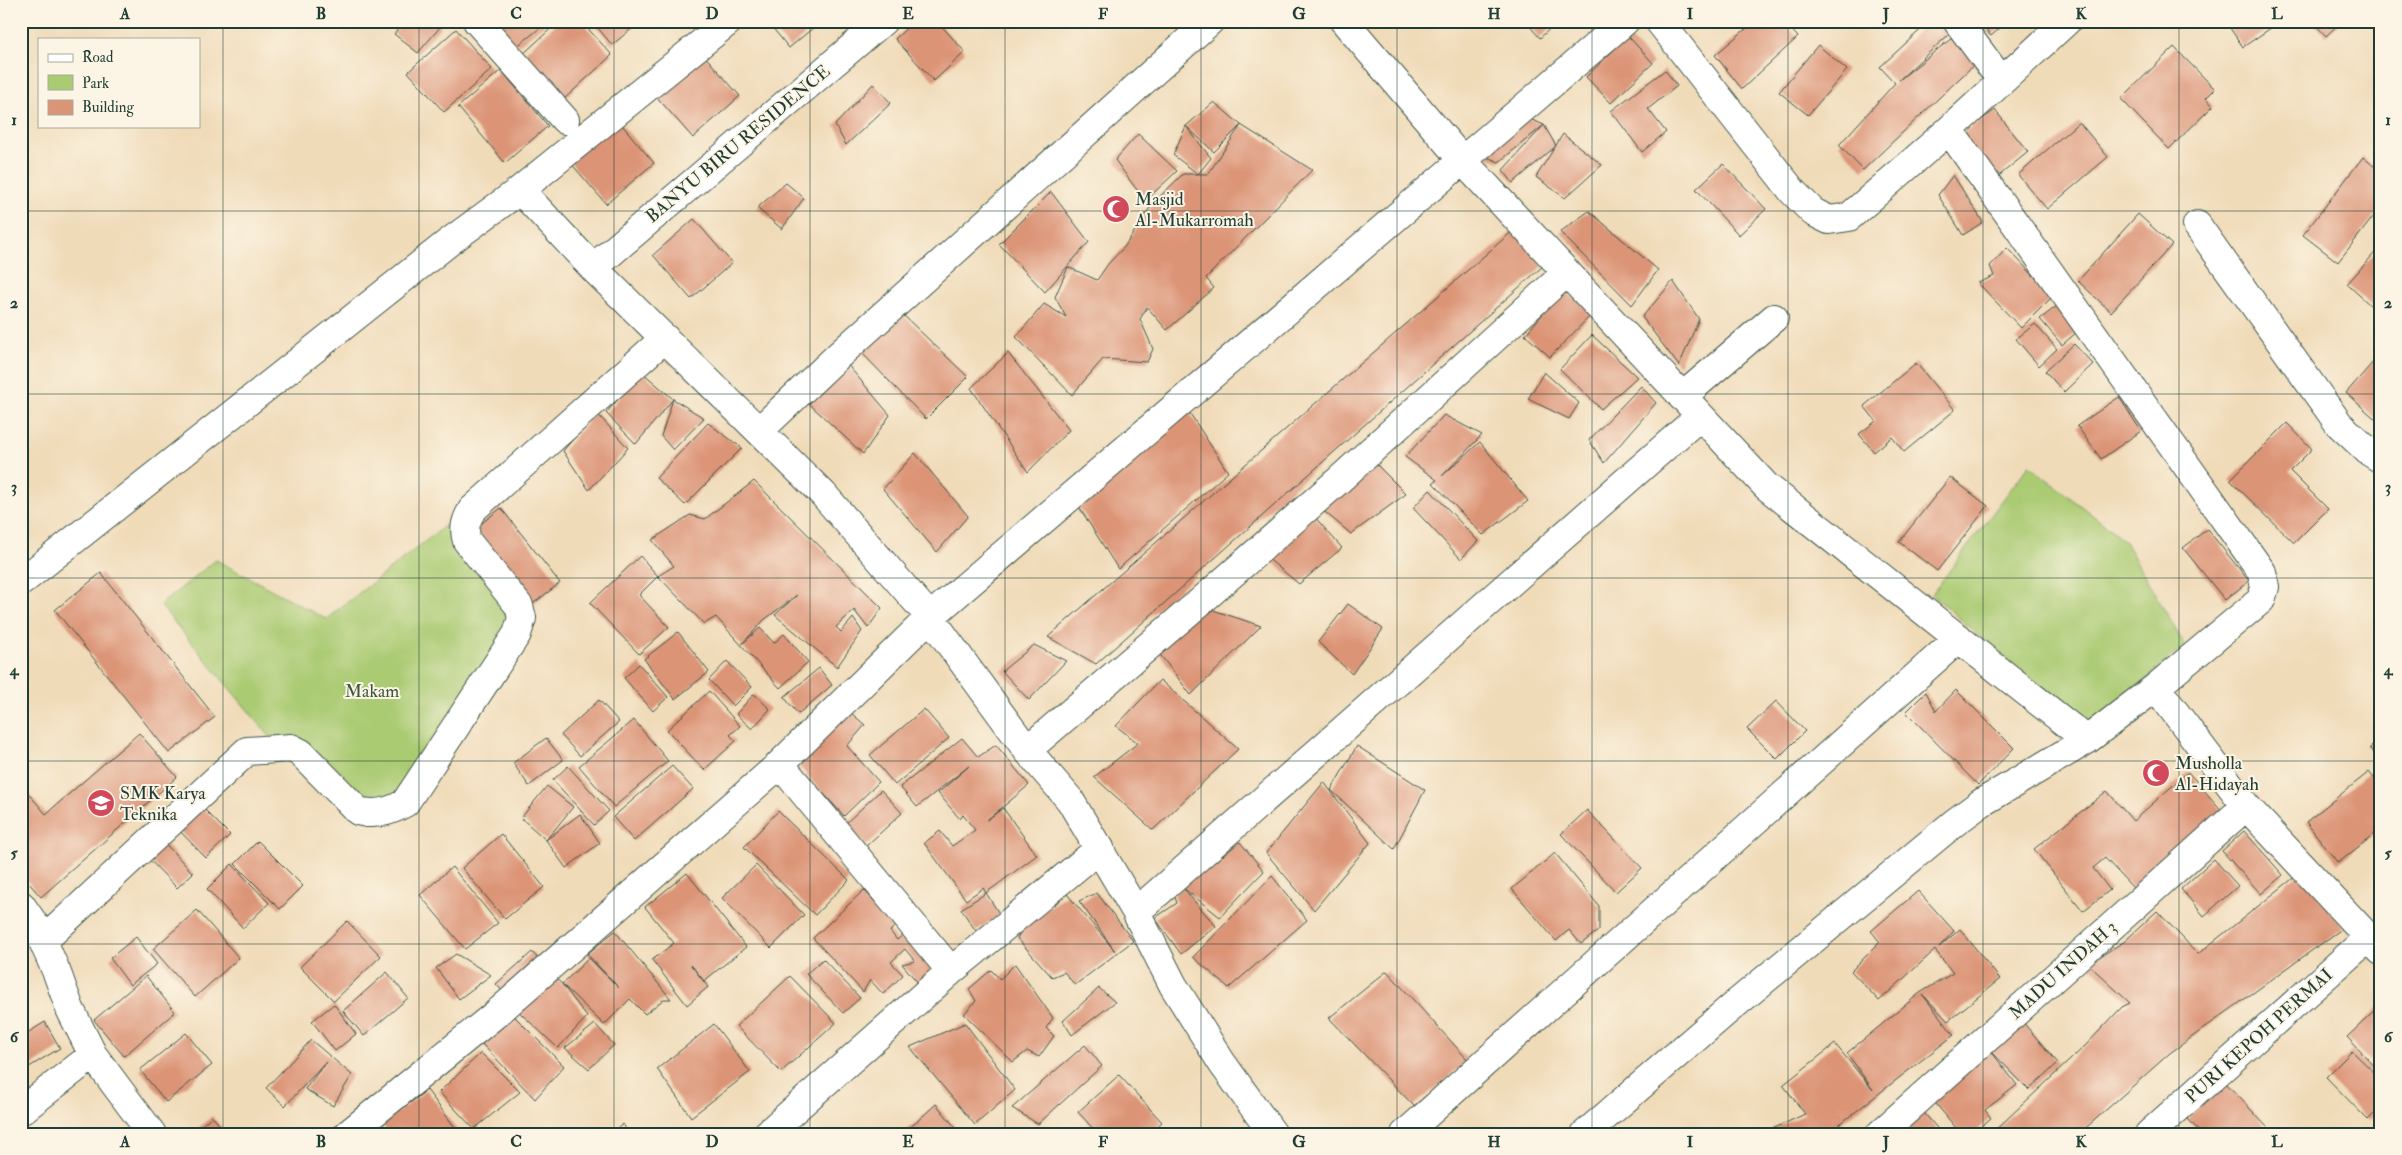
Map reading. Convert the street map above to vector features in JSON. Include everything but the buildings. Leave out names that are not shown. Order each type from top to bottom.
[{"type":"street","points":[[477,21],[565,120]]},
{"type":"street","points":[[21,582],[449,242],[520,190],[729,21]]},
{"type":"street","name":"BANYU BIRU RESIDENCE","points":[[593,268],[883,21]]},
{"type":"street","points":[[760,430],[846,349],[1210,21]]},
{"type":"street","points":[[1344,21],[1463,161],[1766,486],[2087,740]]},
{"type":"street","points":[[348,1134],[497,1013],[780,764],[930,617],[1625,21]]},
{"type":"street","points":[[1659,21],[1793,192],[1813,212],[1829,220],[1849,217],[1949,130],[2001,80],[2042,30],[2067,21]]},
{"type":"street","points":[[1957,21],[2001,80]]},
{"type":"street","points":[[1585,1134],[1727,1011],[1954,823],[1981,803],[2087,740],[2156,687],[2261,600],[2265,587],[2262,572],[1949,130]]},
{"type":"street","points":[[520,190],[593,268],[823,494],[930,617],[1027,750],[1070,800],[1136,912],[1173,985],[1222,1063],[1273,1134]]},
{"type":"street","points":[[2198,225],[2340,424],[2368,451],[2381,458]]},
{"type":"street","points":[[1027,750],[1339,480],[1566,273]]},
{"type":"street","points":[[1136,912],[1691,406],[1774,318]]},
{"type":"street","points":[[43,941],[248,751],[291,748],[301,753],[358,811],[379,814],[405,803],[517,634],[522,618],[520,606],[467,541],[464,533],[466,520],[472,510],[665,338]]},
{"type":"street","points":[[1405,1134],[1959,638]]},
{"type":"street","points":[[2156,687],[2246,806],[2374,944]]},
{"type":"street","points":[[780,764],[951,971]]},
{"type":"street","name":"MADU INDAH 3","points":[[1880,1134],[2246,806]]},
{"type":"street","points":[[767,1134],[951,971],[1100,848]]},
{"type":"street","points":[[21,905],[37,928],[70,1008],[93,1055],[152,1134]]},
{"type":"street","name":"PURI KEPOH PERMAI","points":[[2149,1134],[2374,944]]},
{"type":"street","points":[[21,1111],[93,1055]]},
{"type":"green space","points":[[2029,465],[2124,540],[2185,646],[2093,726],[2081,727],[1932,594]]},
{"type":"green space","name":"Makam","points":[[446,525],[503,593],[516,621],[406,797],[367,807],[271,738],[160,605],[216,560],[326,619]]},
{"type":"place","name":"Masjid Al-Mukarromah","points":[[1116,209]]},
{"type":"place","name":"Musholla Al-Hidayah","points":[[2156,773]]},
{"type":"place","name":"SMK Karya Teknika","points":[[101,803]]}]
